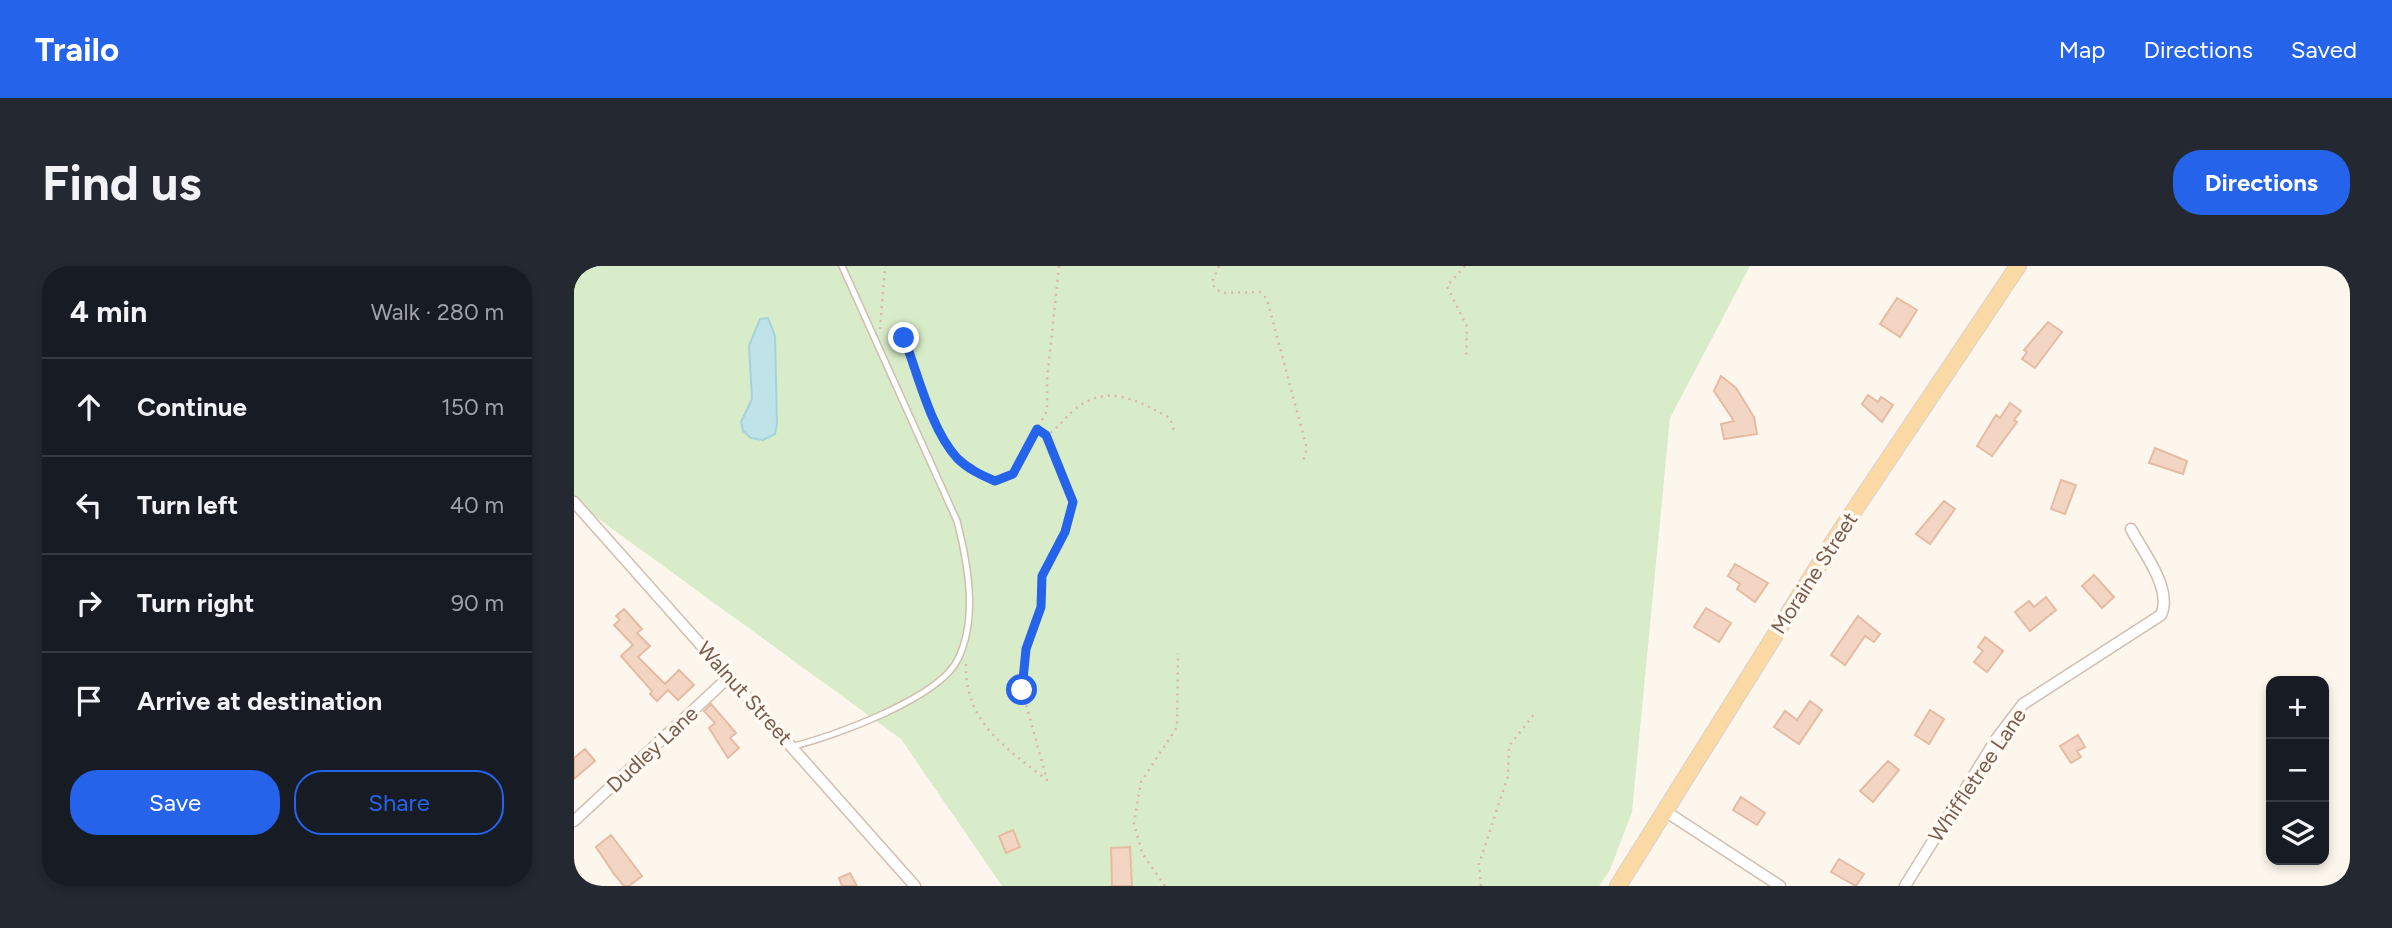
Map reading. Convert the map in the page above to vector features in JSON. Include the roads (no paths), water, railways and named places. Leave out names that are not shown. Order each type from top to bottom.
[{"type":"main road","name":"Moraine Street","points":[[1618,886],[1843,527],[2018,266]]},
{"type":"street","name":"Walnut Street","points":[[574,502],[794,746],[915,886]]},
{"type":"street","name":"Whiffletree Lane","points":[[1905,886],[1997,738],[2023,704],[2161,615],[2165,606],[2162,590],[2131,529]]},
{"type":"street","name":"Dudley Lane","points":[[574,821],[730,676]]},
{"type":"street","points":[[1665,811],[1780,886]]},
{"type":"lane","points":[[794,746],[838,735],[918,694],[957,662],[967,631],[969,597],[965,552],[957,521],[842,266]]},
{"type":"water","points":[[768,318],[775,336],[777,424],[775,434],[763,440],[751,438],[743,431],[741,422],[752,399],[749,346],[760,319]]}]
